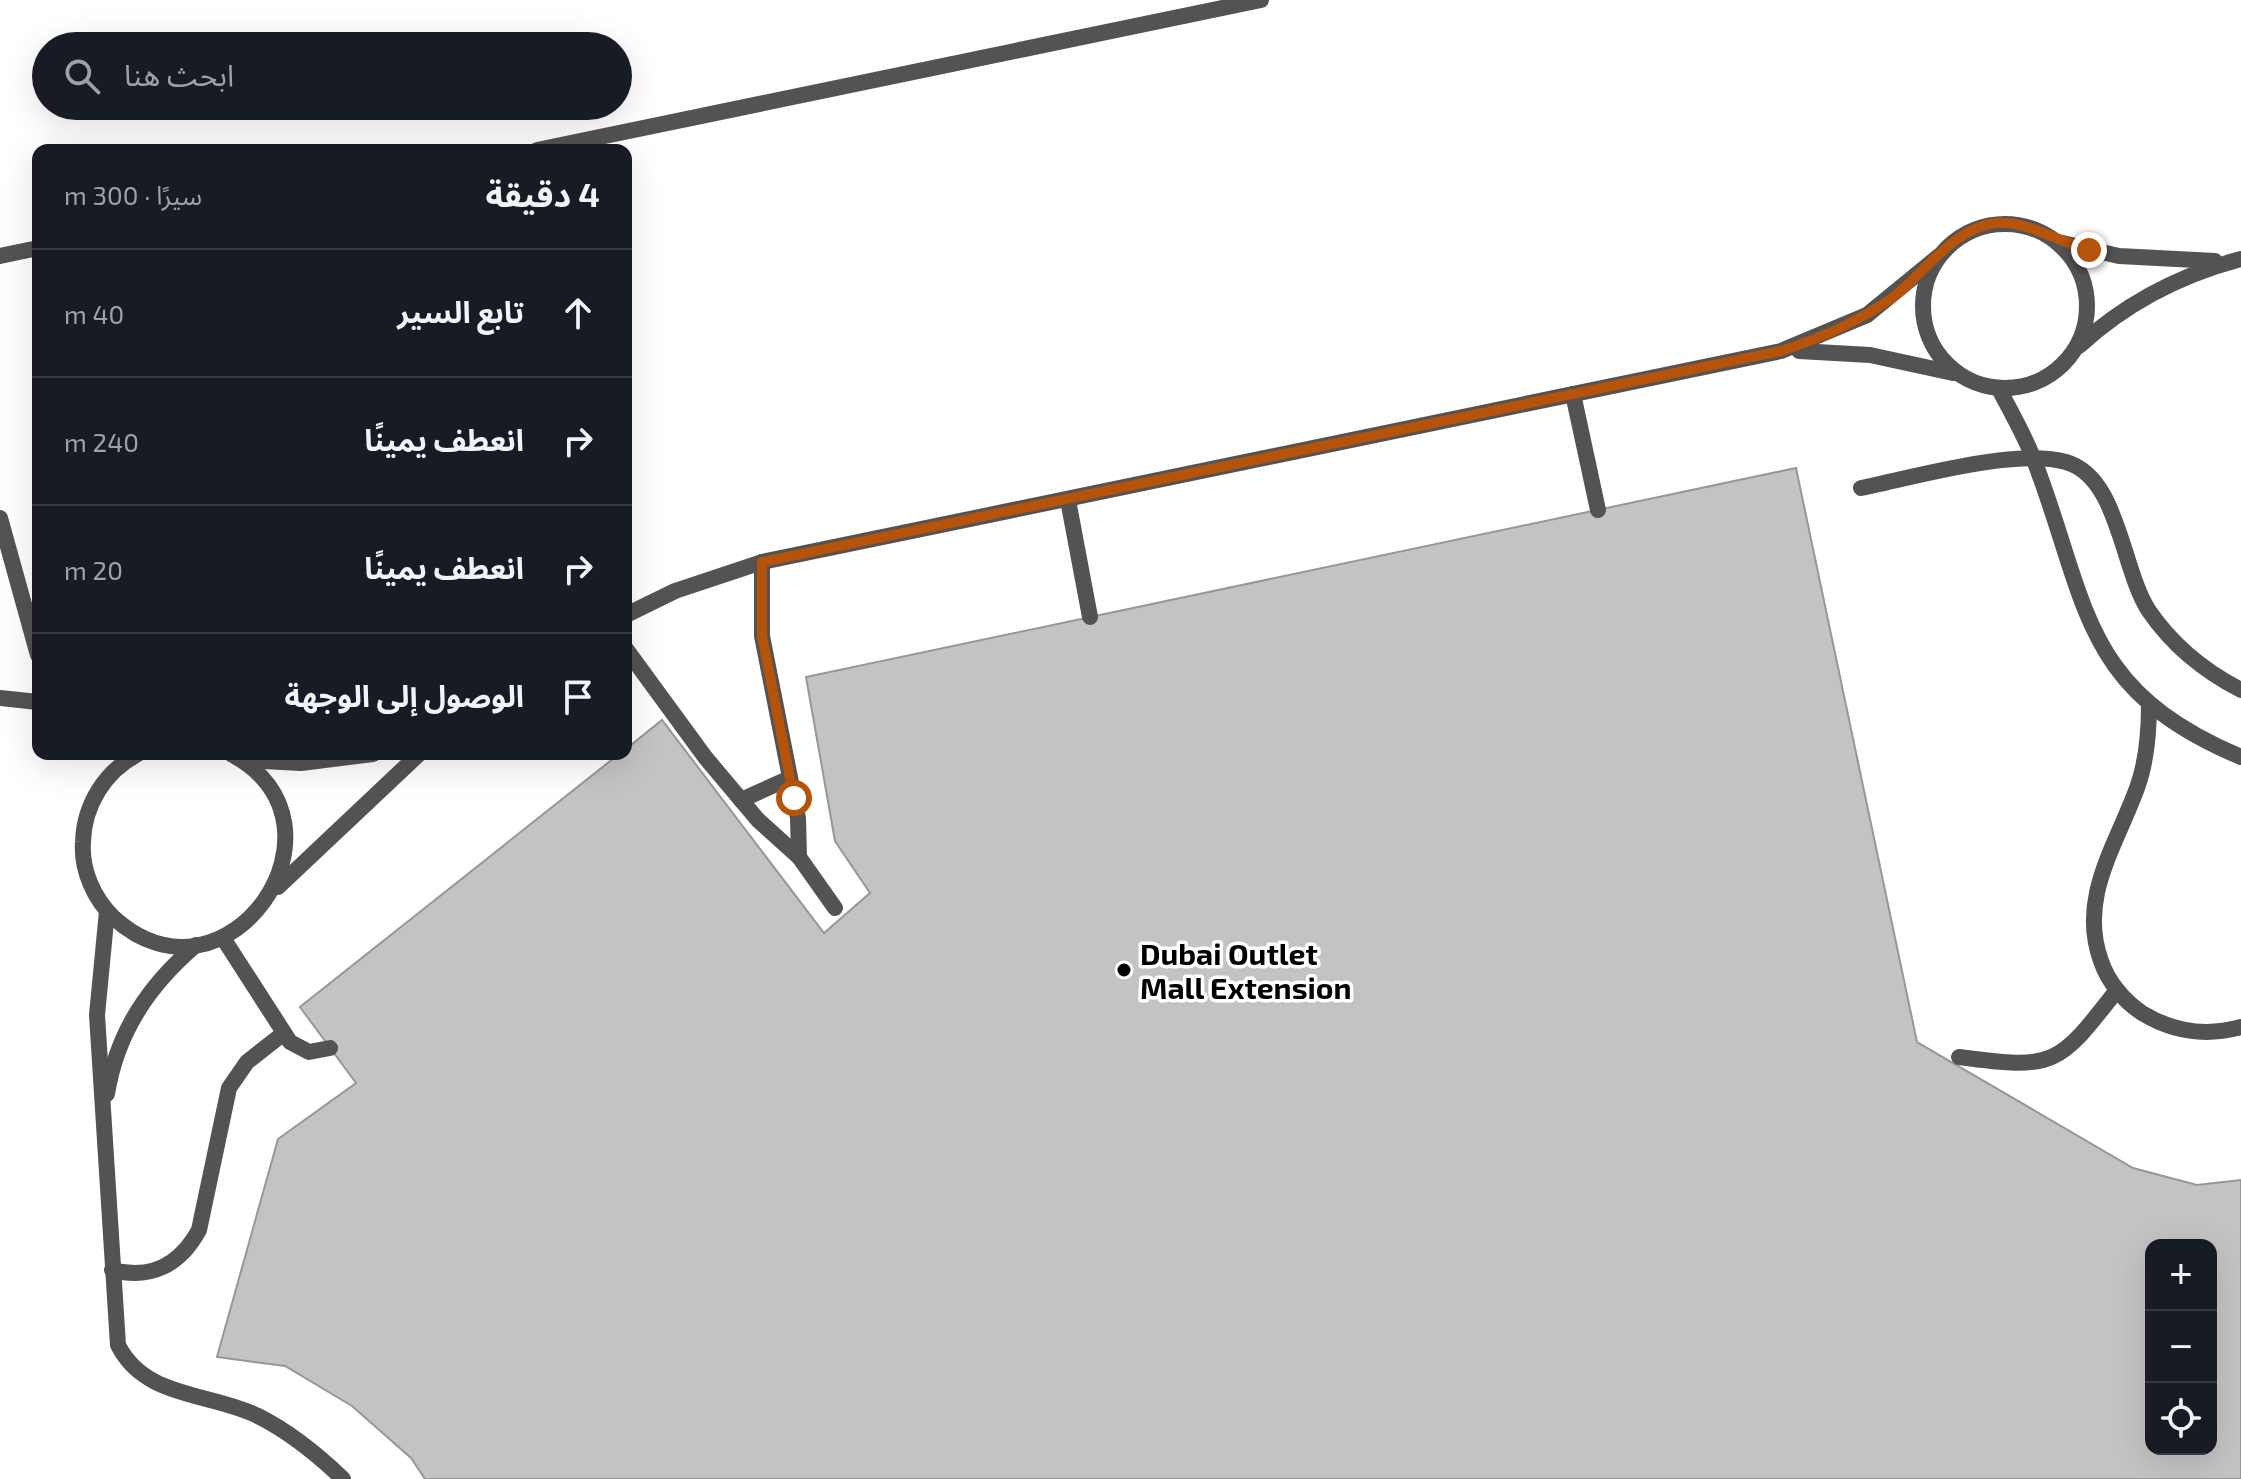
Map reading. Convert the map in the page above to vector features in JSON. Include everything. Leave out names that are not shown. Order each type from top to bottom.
[{"type":"lane","points":[[566,144],[1261,0]]},
{"type":"lane","points":[[632,612],[675,591],[762,562],[1781,351],[1867,315],[1955,240],[1974,229],[1996,223],[2029,227],[2058,242],[2150,260],[2241,259]]},
{"type":"lane","points":[[2058,242],[2076,265],[2086,292],[2087,312],[2075,350]]},
{"type":"lane","points":[[0,256],[32,249]]},
{"type":"lane","points":[[1939,256],[1925,286],[1923,320],[1929,340],[1958,375]]},
{"type":"lane","points":[[1781,351],[1870,355],[1958,375],[1999,389],[2022,387],[2043,379],[2141,299],[2191,275],[2241,259]]},
{"type":"lane","points":[[1999,389],[2034,459],[2086,618],[2102,650],[2149,704],[2177,726],[2241,757]]},
{"type":"lane","points":[[1573,394],[1598,510]]},
{"type":"lane","points":[[1861,488],[1948,470],[2034,459],[2068,463],[2095,479],[2104,492],[2134,582],[2149,610],[2191,659],[2241,690]]},
{"type":"lane","points":[[1068,500],[1090,617]]},
{"type":"lane","points":[[0,518],[32,633]]},
{"type":"lane","points":[[762,562],[762,636],[798,818],[799,857]]},
{"type":"lane","points":[[632,658],[671,714],[741,800],[799,857],[835,908]]},
{"type":"lane","points":[[0,698],[32,701]]},
{"type":"lane","points":[[2149,704],[2145,761],[2094,894],[2091,919],[2103,969],[2117,990],[2135,1008],[2179,1030],[2202,1033],[2241,1027]]},
{"type":"lane","points":[[125,760],[94,796],[85,819],[85,868],[107,911],[125,928],[171,945],[196,945],[223,938],[244,926],[274,891],[413,760]]},
{"type":"lane","points":[[239,760],[267,787],[282,820],[285,844],[274,891]]},
{"type":"lane","points":[[268,760],[301,763],[325,760]]},
{"type":"lane","points":[[741,800],[790,778]]},
{"type":"lane","points":[[107,911],[97,1015],[115,1332],[125,1358],[133,1369],[158,1385],[204,1396],[256,1415],[290,1434],[343,1479]]},
{"type":"lane","points":[[223,938],[284,1033],[299,1049],[320,1052],[330,1048]]},
{"type":"lane","points":[[105,1119],[114,1063],[136,1010],[173,964],[196,945]]},
{"type":"lane","points":[[1959,1057],[2017,1065],[2050,1060],[2077,1042],[2117,990]]},
{"type":"lane","points":[[112,1270],[128,1274],[160,1270],[190,1247],[199,1230],[229,1088],[247,1062],[284,1033]]},
{"type":"building","name":"Dubai Outlet Mall Extension","points":[[1796,468],[1917,1042],[2133,1168],[2197,1185],[2241,1180],[2241,1479],[425,1479],[411,1458],[352,1406],[285,1366],[217,1357],[278,1139],[356,1083],[300,1007],[611,760],[632,760],[632,744],[662,720],[824,933],[870,893],[835,841],[806,677]]},
{"type":"place","name":"Dubai Outlet Mall Extension","points":[[1124,970]]},
{"type":"route","points":[[794,798],[773,707],[762,636],[762,562],[1781,351],[1810,342],[1867,315],[1917,278],[1955,240],[1974,229],[1996,223],[2018,224],[2039,230],[2058,242],[2089,250]]}]
